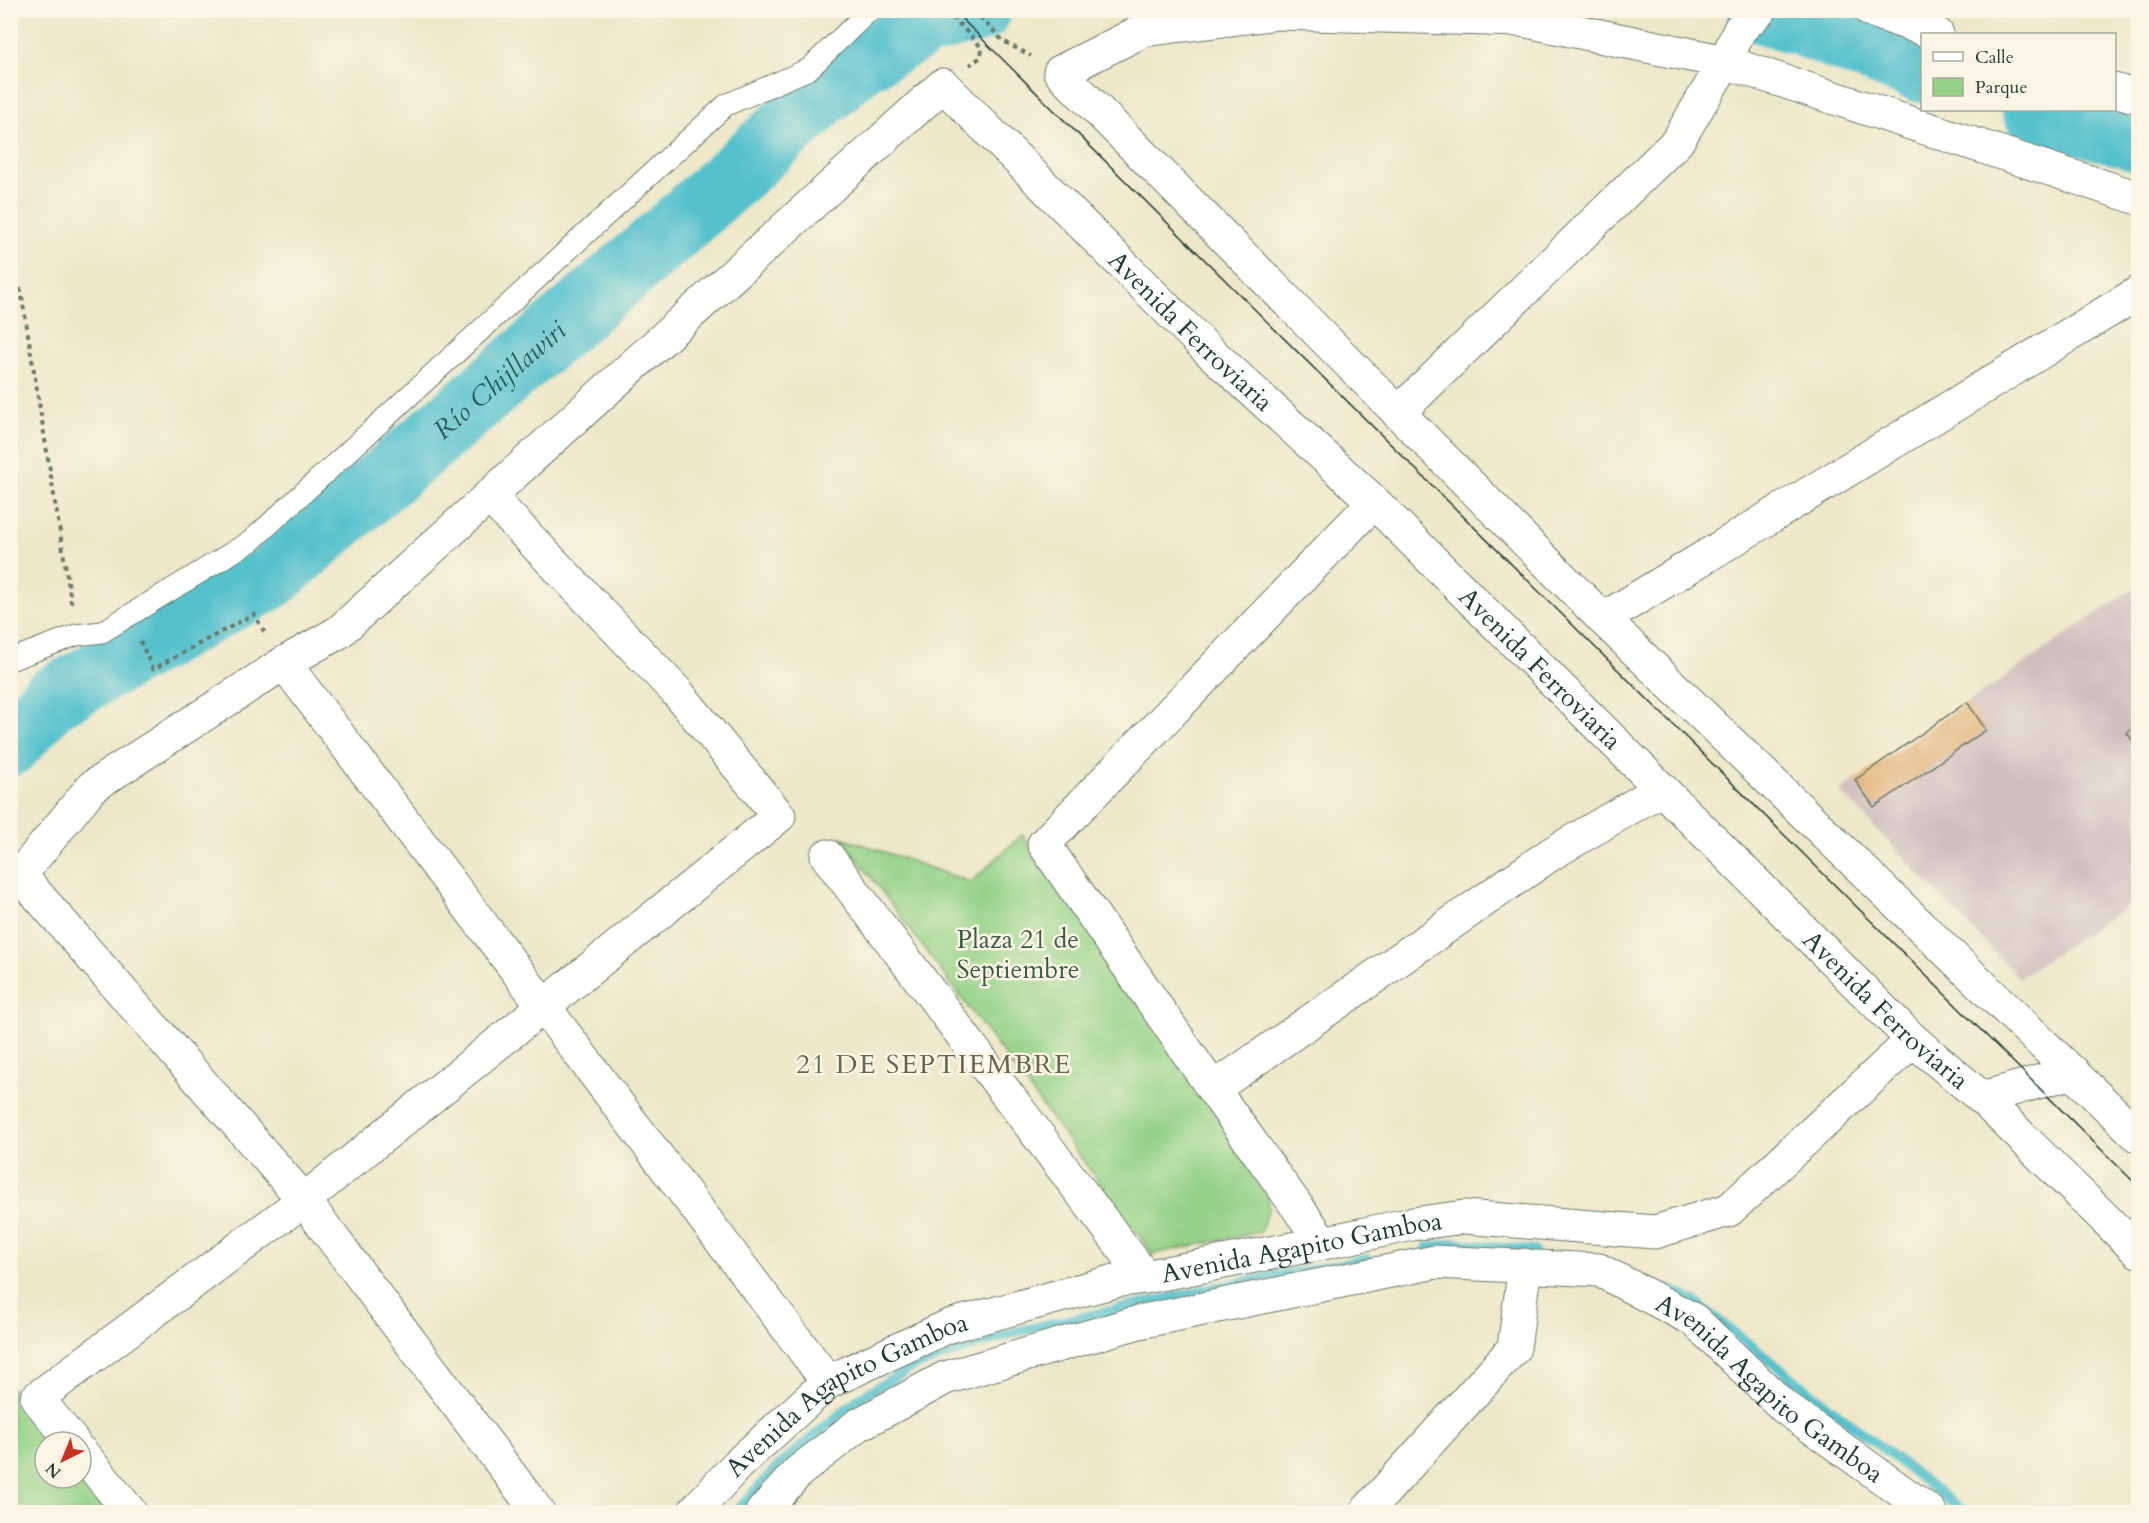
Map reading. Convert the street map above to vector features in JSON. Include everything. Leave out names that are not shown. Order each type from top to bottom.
[{"type":"street","points":[[1870,10],[1934,33]]},
{"type":"street","points":[[2139,198],[1725,63],[1522,21],[1277,13],[1144,30],[1060,72],[1603,619],[2139,1136]]},
{"type":"street","points":[[1398,413],[1677,142],[1750,20]]},
{"type":"street","name":"Avenida Ferroviaria","points":[[490,497],[943,85],[1207,349],[1374,502],[1913,1040],[1982,1098],[2139,1251]]},
{"type":"street","points":[[2116,90],[2139,97]]},
{"type":"street","points":[[1603,619],[2139,293]]},
{"type":"street","points":[[63,1430],[37,1398],[304,1200],[779,816],[676,691],[490,497],[339,632],[284,663],[93,787],[20,875],[304,1200],[538,1512]]},
{"type":"street","points":[[1323,1243],[1213,1089],[1044,844],[1374,502]]},
{"type":"street","points":[[284,663],[828,1382]]},
{"type":"street","points":[[1213,1089],[1551,854],[1660,789]]},
{"type":"street","points":[[827,856],[1145,1277]]},
{"type":"street","name":"Avenida Agapito Gamboa","points":[[694,1512],[736,1465],[828,1382],[949,1326],[1115,1281],[1323,1243],[1412,1224],[1464,1217],[1655,1232],[1729,1210],[1913,1040]]},
{"type":"street","points":[[1982,1098],[2073,1072]]},
{"type":"street","name":"Avenida Agapito Gamboa","points":[[762,1512],[798,1472],[858,1425],[945,1378],[1139,1322],[1435,1262],[1599,1270],[1694,1320],[1784,1407],[1930,1512]]},
{"type":"street","points":[[1366,1512],[1514,1348],[1525,1265]]},
{"type":"street","points":[[93,1467],[130,1512]]},
{"type":"lane","points":[[10,660],[76,635],[102,632],[251,541],[726,105],[809,69],[870,10]]},
{"type":"path","points":[[946,10],[982,48]]},
{"type":"path","points":[[974,10],[1003,40]]},
{"type":"path","points":[[10,273],[21,291],[76,635]]},
{"type":"path","points":[[153,669],[254,614],[284,663]]},
{"type":"shaded area","points":[[2138,585],[2138,899],[2019,978],[1840,791]]},
{"type":"green space","name":"Plaza 21 de Septiembre","points":[[1022,835],[1266,1183],[1269,1208],[1260,1232],[1153,1254],[841,837],[971,882]]},
{"type":"green space","points":[[11,1387],[44,1430],[33,1430],[33,1490],[90,1490],[107,1512],[11,1512]]},
{"type":"water","points":[[2138,627],[2138,669],[2134,664],[2130,648]]},
{"type":"building","points":[[1967,702],[1986,730],[1874,807],[1855,780]]},
{"type":"building","points":[[2138,724],[2138,748],[2127,733]]},
{"type":"waterway","name":"Río Chijllawiri","points":[[10,744],[51,699],[270,578],[669,234],[858,63],[925,25],[980,10]]},
{"type":"waterway","name":"Río Chijllawiri","points":[[1758,10],[1801,24],[1921,71]]},
{"type":"waterway","name":"Río Chijllawiri","points":[[2038,111],[2138,139]]},
{"type":"waterway","points":[[1427,1248],[1454,1243],[1534,1251]]},
{"type":"waterway","points":[[736,1512],[777,1467],[859,1398],[914,1366],[1015,1332],[1238,1283],[1368,1259]]},
{"type":"waterway","points":[[1668,1289],[1694,1301],[1964,1512]]},
{"type":"tram line","points":[[953,10],[2138,1186]]},
{"type":"district","name":"21 DE SEPTIEMBRE","points":[[934,1064]]}]
